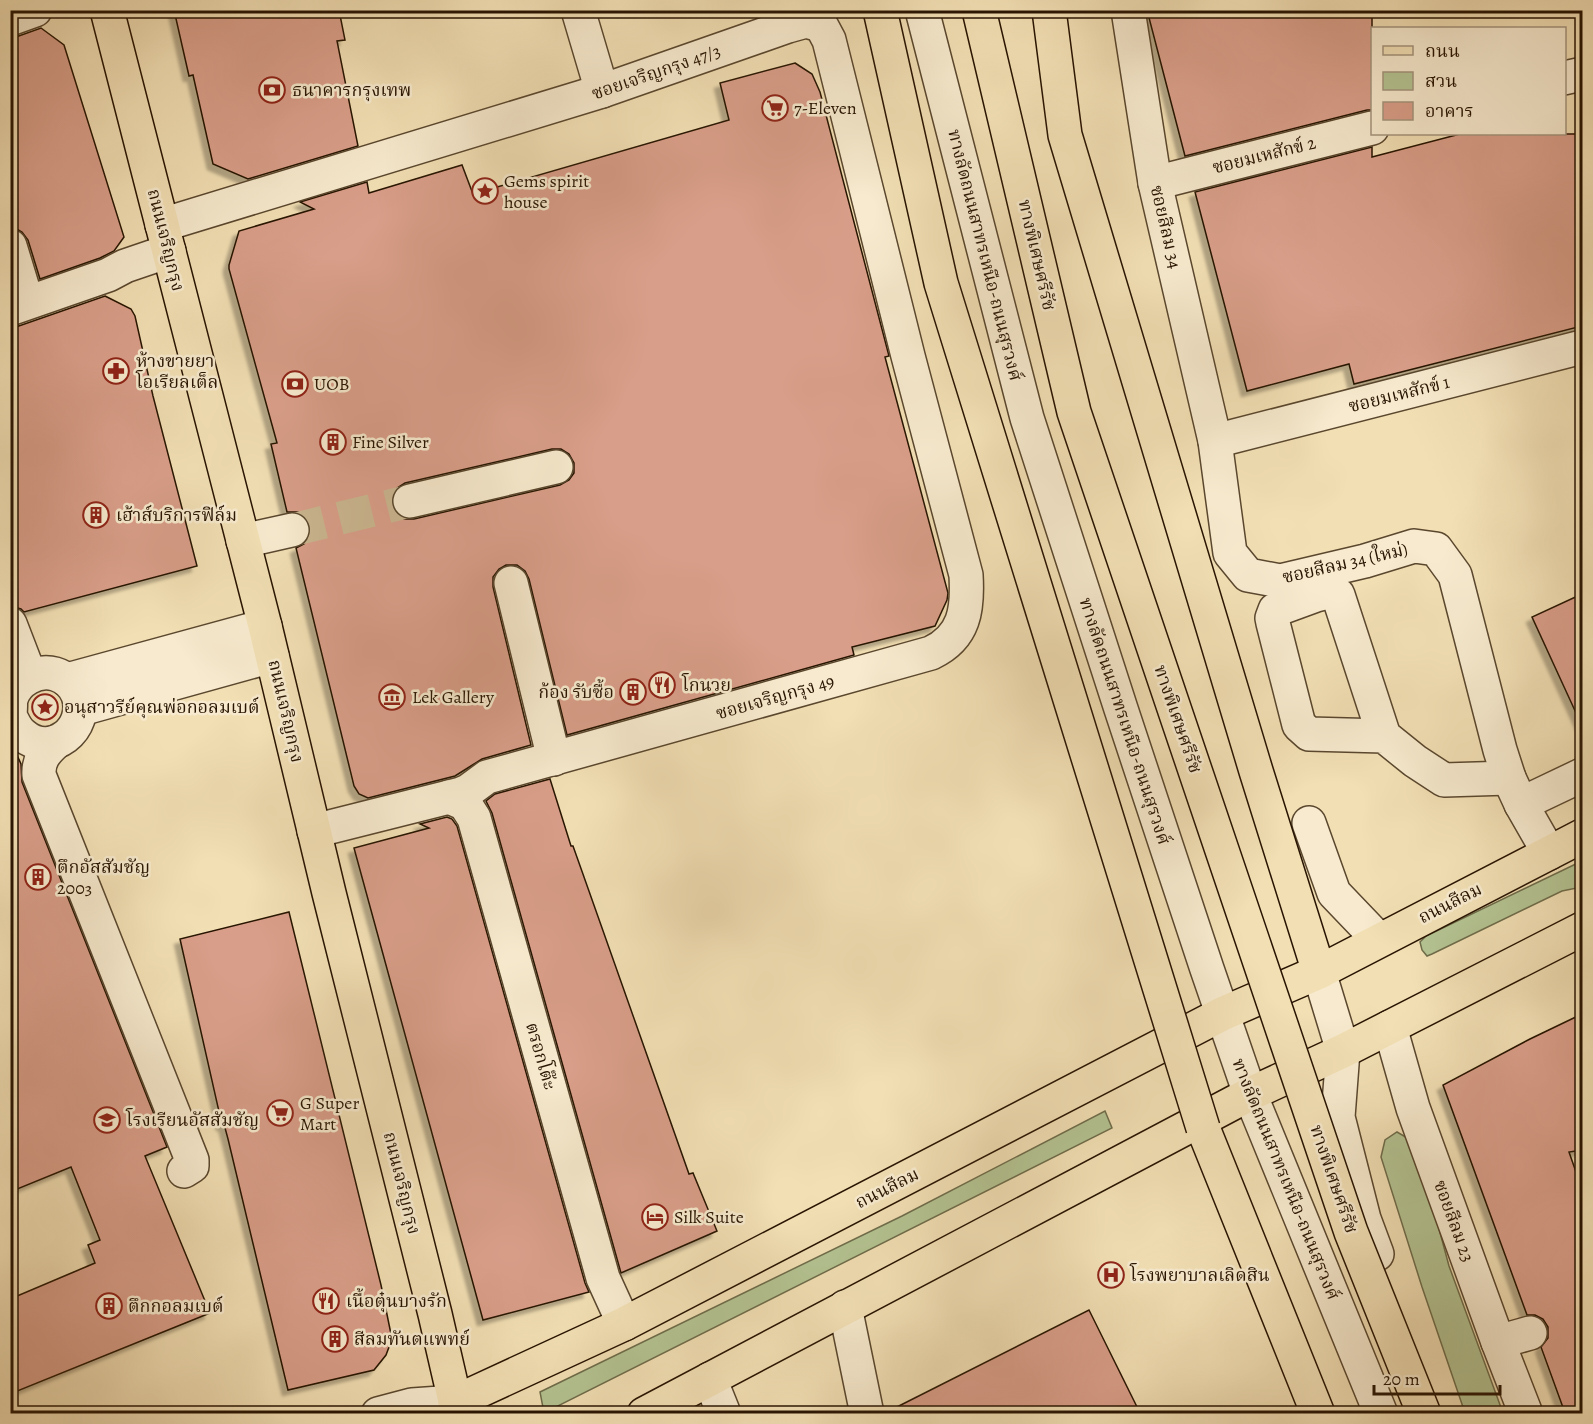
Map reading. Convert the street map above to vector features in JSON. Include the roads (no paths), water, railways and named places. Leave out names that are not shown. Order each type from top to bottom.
[{"type":"main road","name":"ถนนเจริญกรุง","points":[[107,10],[269,641],[457,1408]]},
{"type":"main road","points":[[880,10],[941,283],[1203,1128],[1318,1413]]},
{"type":"main road","name":"ทางพิเศษศรีรัช","points":[[979,10],[1074,412],[1351,1232],[1424,1413]]},
{"type":"main road","points":[[1049,10],[1065,135],[1256,771],[1319,972]]},
{"type":"main road","name":"ถนนสีลม","points":[[457,1408],[1222,1014],[1319,972],[1582,836]]},
{"type":"main road","points":[[644,1413],[1250,1094],[1343,1051],[1582,929]]},
{"type":"street","points":[[10,19],[35,10]]},
{"type":"street","points":[[578,10],[602,91]]},
{"type":"street","name":"ทางลัดถนนสาทรเหนือ-ถนนสุรวงศ์","points":[[922,10],[1027,418],[1250,1094],[1381,1413]]},
{"type":"street","name":"ซอยสีลม 34","points":[[1128,10],[1155,183],[1215,441]]},
{"type":"street","name":"ซอยเจริญกรุง 47/3","points":[[19,305],[108,275],[165,238],[807,21],[821,25],[829,40],[908,356]]},
{"type":"street","points":[[1566,78],[1582,74]]},
{"type":"street","name":"ซอยมเหสักข์ 2","points":[[1155,183],[1371,128]]},
{"type":"street","points":[[10,246],[19,305]]},
{"type":"street","name":"ซอยมเหสักข์ 1","points":[[1215,441],[1582,347]]},
{"type":"street","name":"ซอยเจริญกรุง 49","points":[[315,831],[449,797],[468,791],[488,777],[941,649],[953,637],[963,621],[967,598],[966,575],[908,356]]},
{"type":"street","name":"ซอยสีลม 34 (ใหม่)","points":[[1215,441],[1230,553],[1248,575],[1280,581],[1365,561],[1414,546],[1436,549],[1455,575],[1500,750],[1515,791],[1549,853]]},
{"type":"street","points":[[410,501],[556,466]]},
{"type":"street","points":[[243,541],[292,530]]},
{"type":"street","points":[[511,583],[554,759]]},
{"type":"street","points":[[1384,736],[1310,734],[1299,724],[1273,623],[1275,610],[1322,593],[1338,595],[1384,736],[1415,761],[1444,780],[1515,791],[1582,775]]},
{"type":"street","points":[[10,624],[30,676]]},
{"type":"street","points":[[74,694],[269,641]]},
{"type":"street","points":[[56,742],[34,742],[23,736],[15,727],[10,715],[11,699],[19,685],[30,676],[44,672],[56,675],[74,694],[78,721],[72,731],[56,742],[41,758],[39,776],[192,1160],[192,1166],[184,1171]]},
{"type":"street","name":"ตรอกโต๊ะ","points":[[449,797],[465,804],[474,818],[603,1278],[624,1324]]},
{"type":"street","points":[[1310,824],[1334,893],[1379,940]]},
{"type":"street","points":[[1319,972],[1343,1051],[1338,1117],[1364,1219],[1439,1413]]},
{"type":"street","name":"ซอยสีลม 23","points":[[1390,1027],[1413,1108],[1526,1413]]},
{"type":"street","points":[[845,1307],[867,1413]]},
{"type":"street","points":[[1498,1342],[1530,1333]]},
{"type":"street","points":[[710,1379],[724,1413]]},
{"type":"street","points":[[378,1413],[412,1405],[457,1408]]},
{"type":"tunnel","points":[[292,530],[410,501]]},
{"type":"place","name":"ธนาคารกรุงเทพ","points":[[272,90]]},
{"type":"place","name":"7-Eleven","points":[[775,108]]},
{"type":"place","name":"Gems spirit house","points":[[485,191]]},
{"type":"place","name":"ห้างขายยา โอเรียลเต็ล","points":[[116,371]]},
{"type":"place","name":"UOB","points":[[295,384]]},
{"type":"place","name":"Fine Silver","points":[[333,442]]},
{"type":"place","name":"เฮ้าส์บริการฟิล์ม","points":[[96,515]]},
{"type":"place","name":"โกนวย","points":[[662,685]]},
{"type":"place","name":"ก้อง รับซื้อ","points":[[633,692]]},
{"type":"place","name":"Lek Gallery","points":[[392,697]]},
{"type":"place","name":"อนุสาวรีย์คุณพ่อกอลมเบต์","points":[[45,707]]},
{"type":"place","name":"ตึกอัสสัมชัญ 2003","points":[[38,877]]},
{"type":"place","name":"G Super Mart","points":[[280,1113]]},
{"type":"place","name":"โรงเรียนอัสสัมชัญ","points":[[107,1120]]},
{"type":"place","name":"Silk Suite","points":[[655,1217]]},
{"type":"place","name":"โรงพยาบาลเลิดสิน","points":[[1111,1275]]},
{"type":"place","name":"เนื้อตุ๋นบางรัก","points":[[326,1301]]},
{"type":"place","name":"ตึกกอลมเบต์","points":[[109,1306]]},
{"type":"place","name":"สีลมทันตแพทย์","points":[[335,1339]]}]
